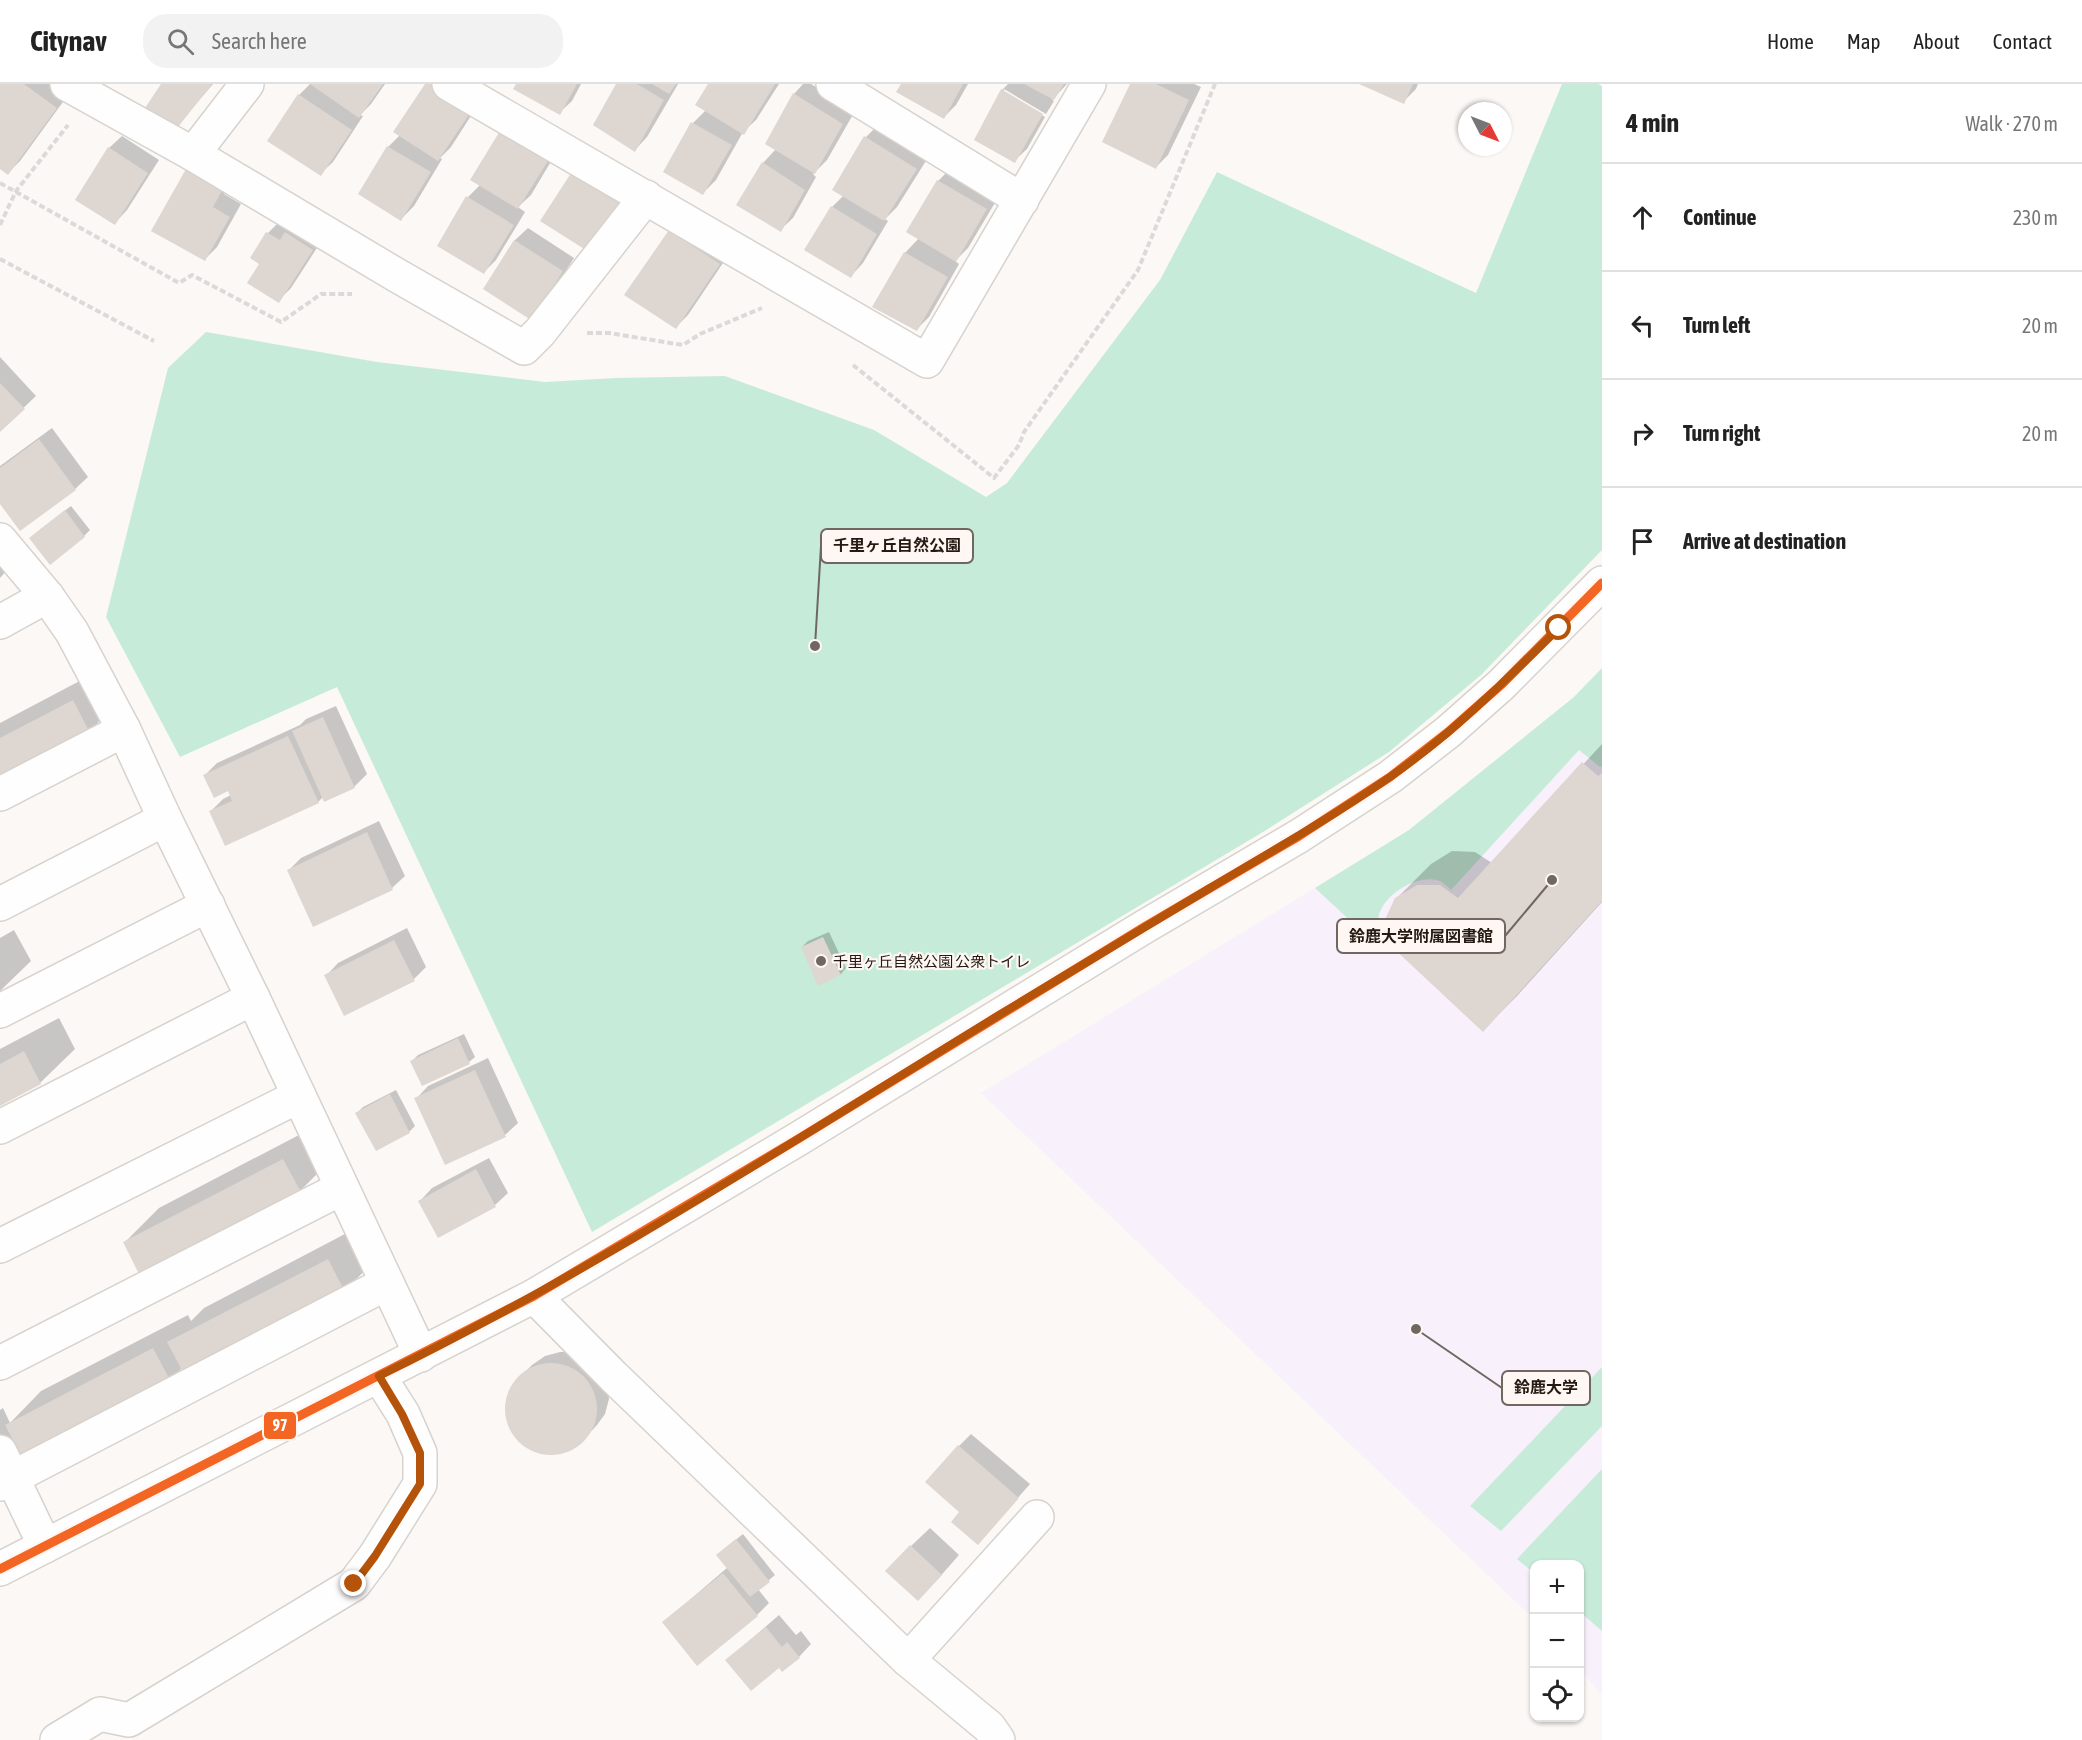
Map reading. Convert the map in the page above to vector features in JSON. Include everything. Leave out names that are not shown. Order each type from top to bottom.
[{"type":"street","points":[[193,154],[247,84]]},
{"type":"street","points":[[449,84],[927,361],[1089,84]]},
{"type":"street","points":[[833,84],[1022,200]]},
{"type":"street","points":[[79,90],[193,154],[524,348],[540,332],[646,197]]},
{"type":"street","points":[[0,540],[47,596],[72,632],[124,730],[421,1356]]},
{"type":"street","points":[[0,1569],[421,1356],[534,1296],[798,1139],[1114,945],[1299,836],[1390,777],[1448,732],[1501,685],[1602,583]]},
{"type":"street","points":[[0,622],[47,596]]},
{"type":"street","points":[[0,794],[124,730]]},
{"type":"street","points":[[0,904],[165,819]]},
{"type":"street","points":[[0,1011],[208,904]]},
{"type":"street","points":[[0,1127],[253,998]]},
{"type":"street","points":[[0,1246],[299,1096]]},
{"type":"street","points":[[0,1363],[342,1188]]},
{"type":"street","points":[[45,1546],[4,1471],[387,1283]]},
{"type":"street","points":[[534,1296],[908,1660],[990,1727],[998,1740]]},
{"type":"street","points":[[57,1740],[100,1714],[129,1720],[354,1584],[375,1556],[420,1484],[420,1453],[402,1414],[379,1376]]},
{"type":"street","points":[[908,1660],[1037,1517]]},
{"type":"path","points":[[848,361],[994,478],[1138,270],[1215,84]]},
{"type":"path","points":[[0,225],[16,191],[79,90]]},
{"type":"path","points":[[0,183],[179,283],[192,275],[281,322],[321,294],[384,294],[398,276]]},
{"type":"path","points":[[0,259],[154,341]]},
{"type":"path","points":[[540,332],[609,333],[683,345],[700,334],[804,291]]},
{"type":"shaded area","points":[[1602,668],[1602,1695],[1584,1675],[1584,1560],[1530,1560],[1530,1615],[981,1093],[1409,830],[1574,697]]},
{"type":"green space","points":[[1562,84],[1602,86],[1602,550],[1481,675],[1389,752],[1263,832],[592,1232],[337,687],[180,757],[106,617],[168,368],[206,332],[377,362],[545,382],[725,376],[874,430],[986,497],[1007,483],[1160,280],[1217,172],[1476,293]]},
{"type":"green space","points":[[1602,668],[1602,766],[1600,767],[1579,750],[1451,890],[1440,881],[1432,879],[1413,882],[1395,892],[1382,907],[1378,919],[1386,946],[1382,950],[1315,888],[1409,830],[1574,697]]},
{"type":"green space","points":[[1602,1367],[1602,1426],[1501,1531],[1470,1506]]},
{"type":"green space","points":[[1602,1469],[1602,1631],[1584,1615],[1584,1560],[1530,1560],[1530,1570],[1517,1559]]},
{"type":"building","points":[[0,84],[24,84],[57,108],[8,175],[0,169]]},
{"type":"building","points":[[161,84],[212,84],[178,127],[145,108]]},
{"type":"building","points":[[310,84],[383,84],[359,118]]},
{"type":"building","points":[[425,84],[431,84],[472,110],[438,161],[393,132]]},
{"type":"building","points":[[516,84],[577,84],[560,115],[513,89]]},
{"type":"building","points":[[616,84],[637,84],[664,100],[635,152],[593,125]]},
{"type":"building","points":[[652,84],[676,84],[669,94]]},
{"type":"building","points":[[708,84],[775,84],[744,135],[695,105]]},
{"type":"building","points":[[901,84],[963,84],[944,119],[896,92]]},
{"type":"building","points":[[1024,84],[1064,84],[1054,100]]},
{"type":"building","points":[[1130,84],[1156,84],[1189,100],[1156,169],[1102,142]]},
{"type":"building","points":[[1359,84],[1413,84],[1404,104]]},
{"type":"building","points":[[1001,89],[1043,114],[1015,163],[974,140]]},
{"type":"building","points":[[793,93],[843,124],[815,174],[765,144]]},
{"type":"building","points":[[298,94],[352,130],[321,176],[267,141]]},
{"type":"building","points":[[691,122],[732,145],[703,195],[663,172]]},
{"type":"building","points":[[503,126],[551,156],[518,209],[470,180]]},
{"type":"building","points":[[864,136],[917,169],[884,221],[832,190]]},
{"type":"building","points":[[387,146],[431,172],[401,221],[358,194]]},
{"type":"building","points":[[108,147],[148,173],[115,225],[75,200]]},
{"type":"building","points":[[762,162],[805,190],[781,232],[736,205]]},
{"type":"building","points":[[575,167],[624,198],[589,252],[540,221]]},
{"type":"building","points":[[186,169],[223,189],[213,207],[230,217],[205,261],[151,231]]},
{"type":"building","points":[[937,180],[987,209],[956,262],[906,232]]},
{"type":"building","points":[[466,196],[514,225],[484,274],[437,246]]},
{"type":"building","points":[[831,206],[877,234],[851,278],[804,250]]},
{"type":"building","points":[[669,230],[720,264],[676,329],[624,295]]},
{"type":"building","points":[[266,232],[280,240],[285,232],[313,250],[279,303],[247,283],[259,264],[250,258]]},
{"type":"building","points":[[514,240],[563,271],[531,320],[483,289]]},
{"type":"building","points":[[904,252],[948,277],[917,331],[872,307]]},
{"type":"building","points":[[0,383],[25,409],[0,432]]},
{"type":"building","points":[[39,439],[76,490],[20,531],[0,504],[0,468]]},
{"type":"building","points":[[65,510],[85,537],[50,565],[29,538]]},
{"type":"building","points":[[73,700],[90,733],[0,780],[0,738]]},
{"type":"building","points":[[323,717],[355,788],[324,802],[292,731]]},
{"type":"building","points":[[288,736],[319,803],[225,846],[209,811],[232,801],[228,791],[214,798],[203,775]]},
{"type":"building","points":[[1582,762],[1598,776],[1602,773],[1602,901],[1483,1032],[1391,946],[1383,924],[1395,898],[1417,885],[1440,885],[1458,898]]},
{"type":"building","points":[[367,832],[393,890],[313,927],[287,870]]},
{"type":"building","name":"千里ヶ丘自然公園 公衆トイレ","points":[[823,937],[841,975],[818,986],[801,947]]},
{"type":"building","points":[[394,940],[415,981],[344,1016],[324,975]]},
{"type":"building","points":[[458,1038],[470,1064],[422,1086],[410,1061]]},
{"type":"building","points":[[24,1051],[41,1084],[0,1106],[0,1064]]},
{"type":"building","points":[[475,1070],[506,1137],[445,1165],[414,1098]]},
{"type":"building","points":[[390,1094],[410,1133],[376,1151],[355,1113]]},
{"type":"building","points":[[283,1159],[301,1192],[140,1276],[123,1242]]},
{"type":"building","points":[[476,1169],[496,1207],[438,1238],[418,1201]]},
{"type":"building","points":[[328,1259],[345,1292],[185,1376],[167,1342]]},
{"type":"building","points":[[153,1348],[171,1382],[23,1459],[5,1425]]},
{"type":"building","points":[[551,1363],[569,1367],[583,1377],[593,1391],[597,1409],[593,1427],[583,1441],[569,1451],[551,1455],[533,1451],[519,1441],[509,1427],[505,1409],[509,1391],[519,1377],[533,1367]]},
{"type":"building","points":[[958,1445],[1019,1498],[978,1545],[951,1522],[959,1512],[925,1482]]},
{"type":"building","points":[[736,1539],[770,1582],[750,1597],[716,1555]]},
{"type":"building","points":[[910,1545],[942,1575],[918,1601],[885,1571]]},
{"type":"building","points":[[723,1573],[758,1616],[697,1666],[662,1622]]},
{"type":"building","points":[[766,1627],[782,1647],[787,1642],[800,1658],[782,1672],[779,1668],[751,1691],[725,1660]]},
{"type":"transit line","name":"97","points":[[0,1569],[534,1296],[798,1139],[1144,927],[1299,836],[1390,777],[1448,732],[1501,685],[1602,583]]},
{"type":"place","name":"千里ヶ丘自然公園","points":[[815,646]]},
{"type":"place","name":"鈴鹿大学附属図書館","points":[[1552,880]]},
{"type":"place","name":"千里ヶ丘自然公園 公衆トイレ","points":[[821,961]]},
{"type":"place","name":"鈴鹿大学","points":[[1416,1329]]},
{"type":"route","points":[[354,1584],[375,1556],[420,1484],[420,1453],[402,1414],[379,1376],[534,1296],[798,1139],[1144,927],[1299,836],[1390,777],[1448,732],[1501,685],[1559,628]]}]
